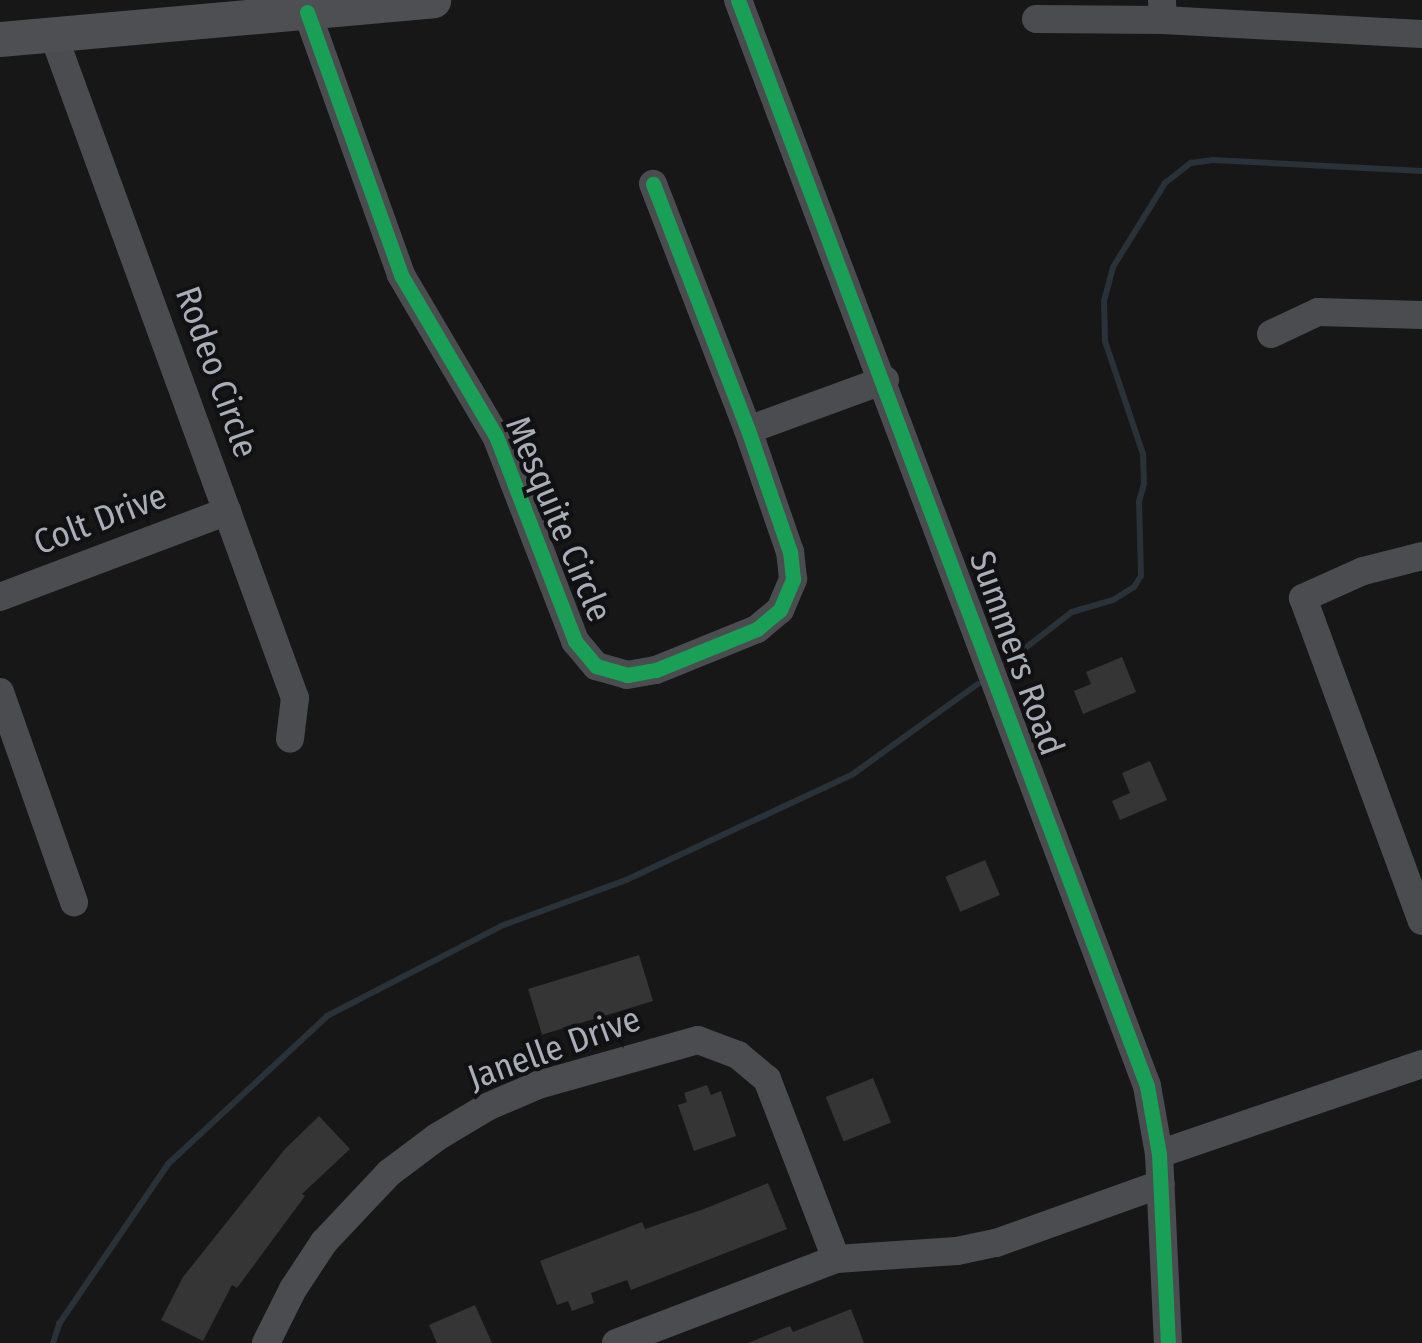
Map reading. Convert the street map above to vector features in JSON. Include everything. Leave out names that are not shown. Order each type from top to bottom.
[{"type":"main road","points":[[0,39],[432,0]]},
{"type":"street","name":"Summers Road","points":[[738,0],[885,380],[1147,1086],[1159,1154],[1168,1343]]},
{"type":"street","points":[[1036,18],[1162,10],[1422,34]]},
{"type":"street","name":"Mesquite Circle","points":[[307,12],[402,275],[496,436],[575,641],[596,666],[626,675],[656,670],[757,628],[780,610],[793,579],[793,564],[748,430],[653,184]]},
{"type":"street","name":"Rodeo Circle","points":[[53,34],[295,698],[290,738]]},
{"type":"street","points":[[1271,334],[1318,312],[1422,315]]},
{"type":"street","points":[[748,430],[885,380]]},
{"type":"street","name":"Colt Drive","points":[[0,597],[227,511]]},
{"type":"street","points":[[1422,556],[1363,571],[1303,598],[1422,921]]},
{"type":"street","points":[[0,692],[74,902]]},
{"type":"street","name":"Janelle Drive","points":[[266,1343],[293,1289],[324,1242],[389,1173],[437,1136],[487,1107],[538,1086],[698,1040],[738,1054],[767,1080],[836,1259]]},
{"type":"street","points":[[1159,1154],[1422,1064]]},
{"type":"street","points":[[616,1343],[836,1259],[957,1251],[996,1243],[1161,1184]]},
{"type":"building","points":[[1122,657],[1136,692],[1083,714],[1074,691],[1091,684],[1086,672]]},
{"type":"building","points":[[1150,761],[1167,800],[1120,820],[1112,801],[1130,793],[1122,773]]},
{"type":"building","points":[[985,860],[1000,895],[960,912],[945,877]]},
{"type":"building","points":[[639,955],[653,1001],[542,1035],[528,989]]},
{"type":"building","points":[[873,1078],[891,1123],[844,1142],[826,1097]]},
{"type":"building","points":[[707,1085],[711,1095],[721,1091],[736,1136],[694,1151],[678,1105],[687,1102],[684,1093]]},
{"type":"building","points":[[319,1116],[350,1149],[302,1194],[305,1196],[237,1288],[232,1285],[203,1341],[161,1320],[183,1277],[285,1149]]},
{"type":"building","points":[[768,1183],[787,1229],[631,1290],[627,1280],[591,1293],[594,1303],[572,1311],[568,1301],[557,1305],[540,1261],[642,1222],[645,1229],[704,1209]]},
{"type":"building","points":[[475,1305],[492,1343],[437,1343],[429,1325]]},
{"type":"building","points":[[851,1309],[864,1343],[748,1343],[790,1326],[793,1332]]},
{"type":"waterway","points":[[1006,663],[1072,612],[1113,600],[1134,587],[1141,576],[1139,502],[1144,483],[1143,454],[1105,341],[1104,301],[1113,267],[1165,183],[1191,163],[1213,160],[1422,171]]},
{"type":"waterway","points":[[53,1343],[59,1324],[168,1164],[327,1016],[501,926],[626,880],[853,774],[978,684]]},
{"type":"cycle path","points":[[738,0],[1147,1086],[1159,1154],[1168,1343]]},
{"type":"cycle path","points":[[307,12],[401,275],[496,436],[575,641],[596,666],[627,675],[656,670],[757,629],[780,610],[793,579],[790,552],[748,430],[653,184]]}]
